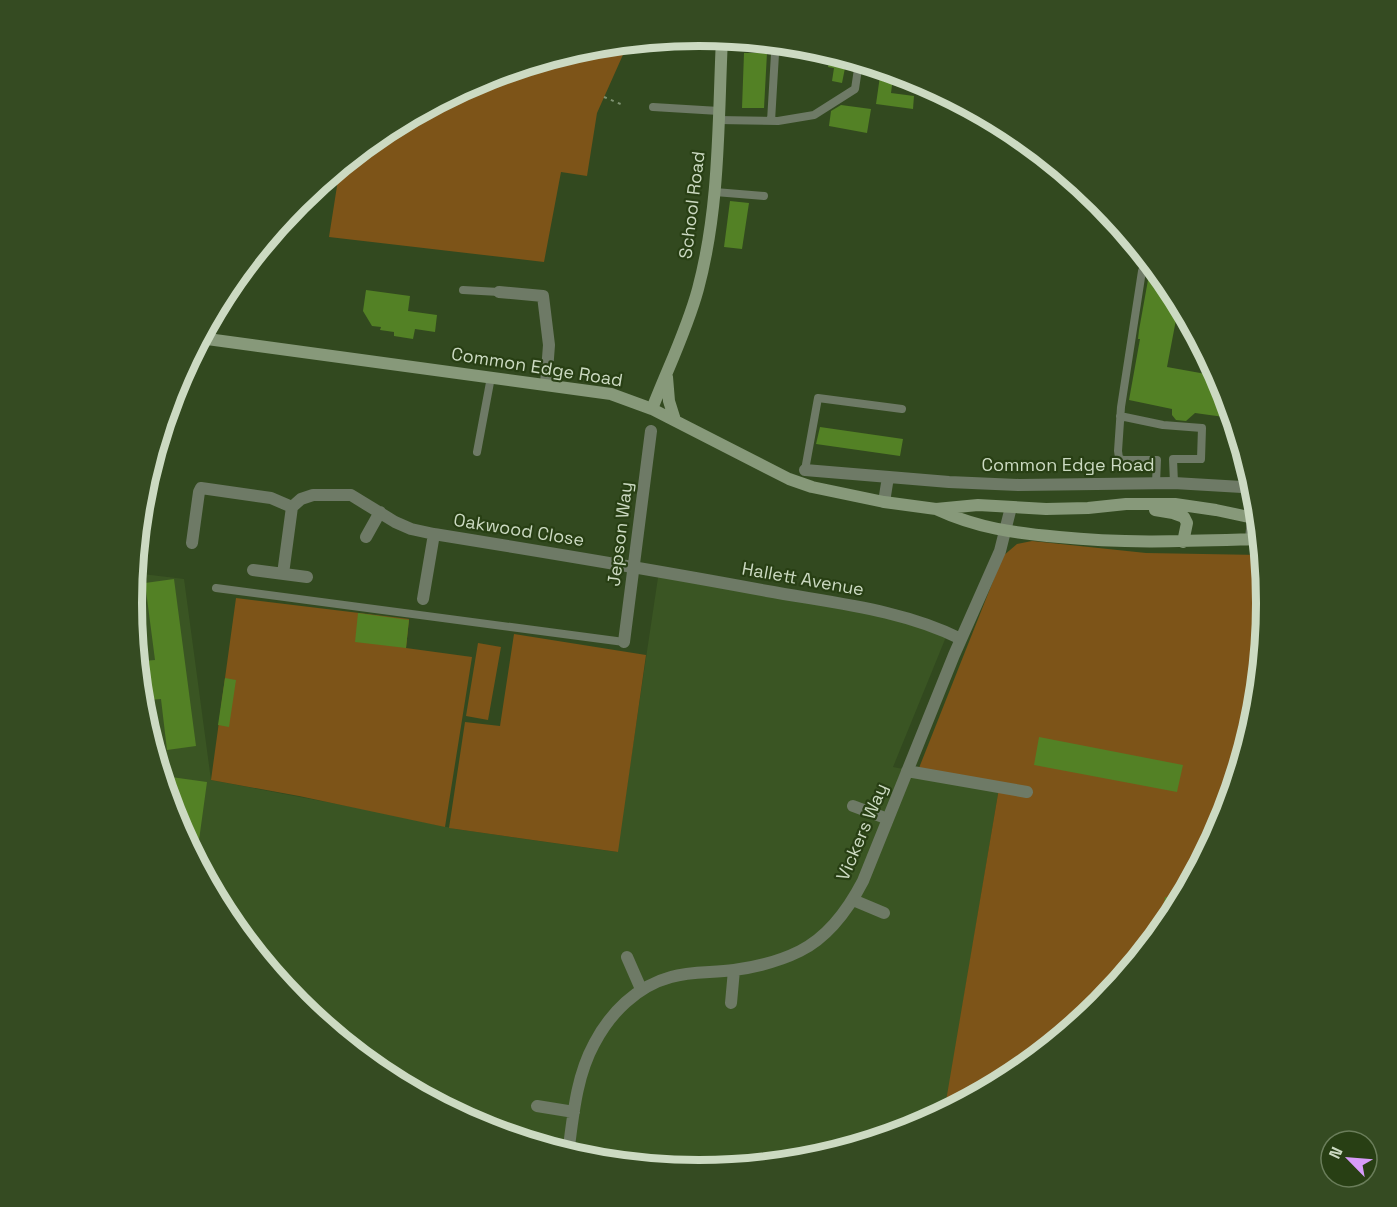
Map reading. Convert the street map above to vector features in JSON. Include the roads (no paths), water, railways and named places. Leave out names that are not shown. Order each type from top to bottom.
[{"type":"main road","name":"School Road","points":[[652,409],[698,291],[715,192],[722,47]]},
{"type":"main road","name":"Common Edge Road","points":[[208,339],[611,394],[652,409],[789,479],[812,487],[884,502],[936,509],[978,505],[1046,509],[1126,504],[1175,504],[1249,517]]},
{"type":"main road","name":"School Road","points":[[667,370],[667,387],[675,420]]},
{"type":"main road","points":[[1114,506],[1127,510],[1159,510],[1181,516],[1187,523],[1183,542]]},
{"type":"main road","name":"Common Edge Road","points":[[936,509],[990,529],[1020,534],[1140,542],[1252,539]]},
{"type":"street","points":[[499,292],[543,296],[549,345],[546,384]]},
{"type":"street","name":"Jepson Way","points":[[624,642],[651,430]]},
{"type":"street","name":"Common Edge Road","points":[[805,470],[950,482],[1057,486],[1174,483],[1243,488]]},
{"type":"street","points":[[884,502],[888,477]]},
{"type":"street","points":[[192,543],[201,488],[271,498],[292,507],[283,574]]},
{"type":"street","name":"Oakwood Close","points":[[292,507],[301,499],[313,495],[351,495],[411,529],[635,567]]},
{"type":"street","name":"Vickers Way","points":[[569,1145],[581,1076],[593,1045],[609,1019],[641,989],[673,976],[734,970],[778,960],[802,950],[841,917],[853,900],[863,881],[961,639],[1000,551],[1011,507]]},
{"type":"street","points":[[366,537],[380,512]]},
{"type":"street","points":[[990,529],[1000,551]]},
{"type":"street","name":"Oakwood Close","points":[[423,599],[434,534]]},
{"type":"street","name":"Vickers Way","points":[[1000,551],[1010,540],[1020,534]]},
{"type":"street","name":"Hallett Avenue","points":[[635,567],[894,615],[932,625],[961,639]]},
{"type":"street","points":[[253,570],[307,577]]},
{"type":"street","points":[[907,771],[1027,792]]},
{"type":"street","points":[[853,806],[888,819]]},
{"type":"street","points":[[853,900],[884,913]]},
{"type":"street","points":[[627,957],[641,989]]},
{"type":"street","points":[[730,1003],[734,970]]},
{"type":"street","points":[[537,1106],[574,1112]]},
{"type":"lane","points":[[775,54],[775,121]]},
{"type":"lane","points":[[654,107],[775,121],[814,115],[855,89],[858,70]]},
{"type":"lane","points":[[715,192],[764,196]]},
{"type":"lane","points":[[1143,268],[1120,416],[1118,448],[1119,458],[1123,460],[1157,460],[1156,483]]},
{"type":"lane","points":[[463,290],[499,292]]},
{"type":"lane","points":[[477,452],[491,377]]},
{"type":"lane","points":[[805,470],[818,398],[902,409]]},
{"type":"lane","points":[[1120,416],[1163,425],[1202,428],[1201,459],[1173,459],[1174,483]]},
{"type":"lane","points":[[216,588],[624,642]]}]
